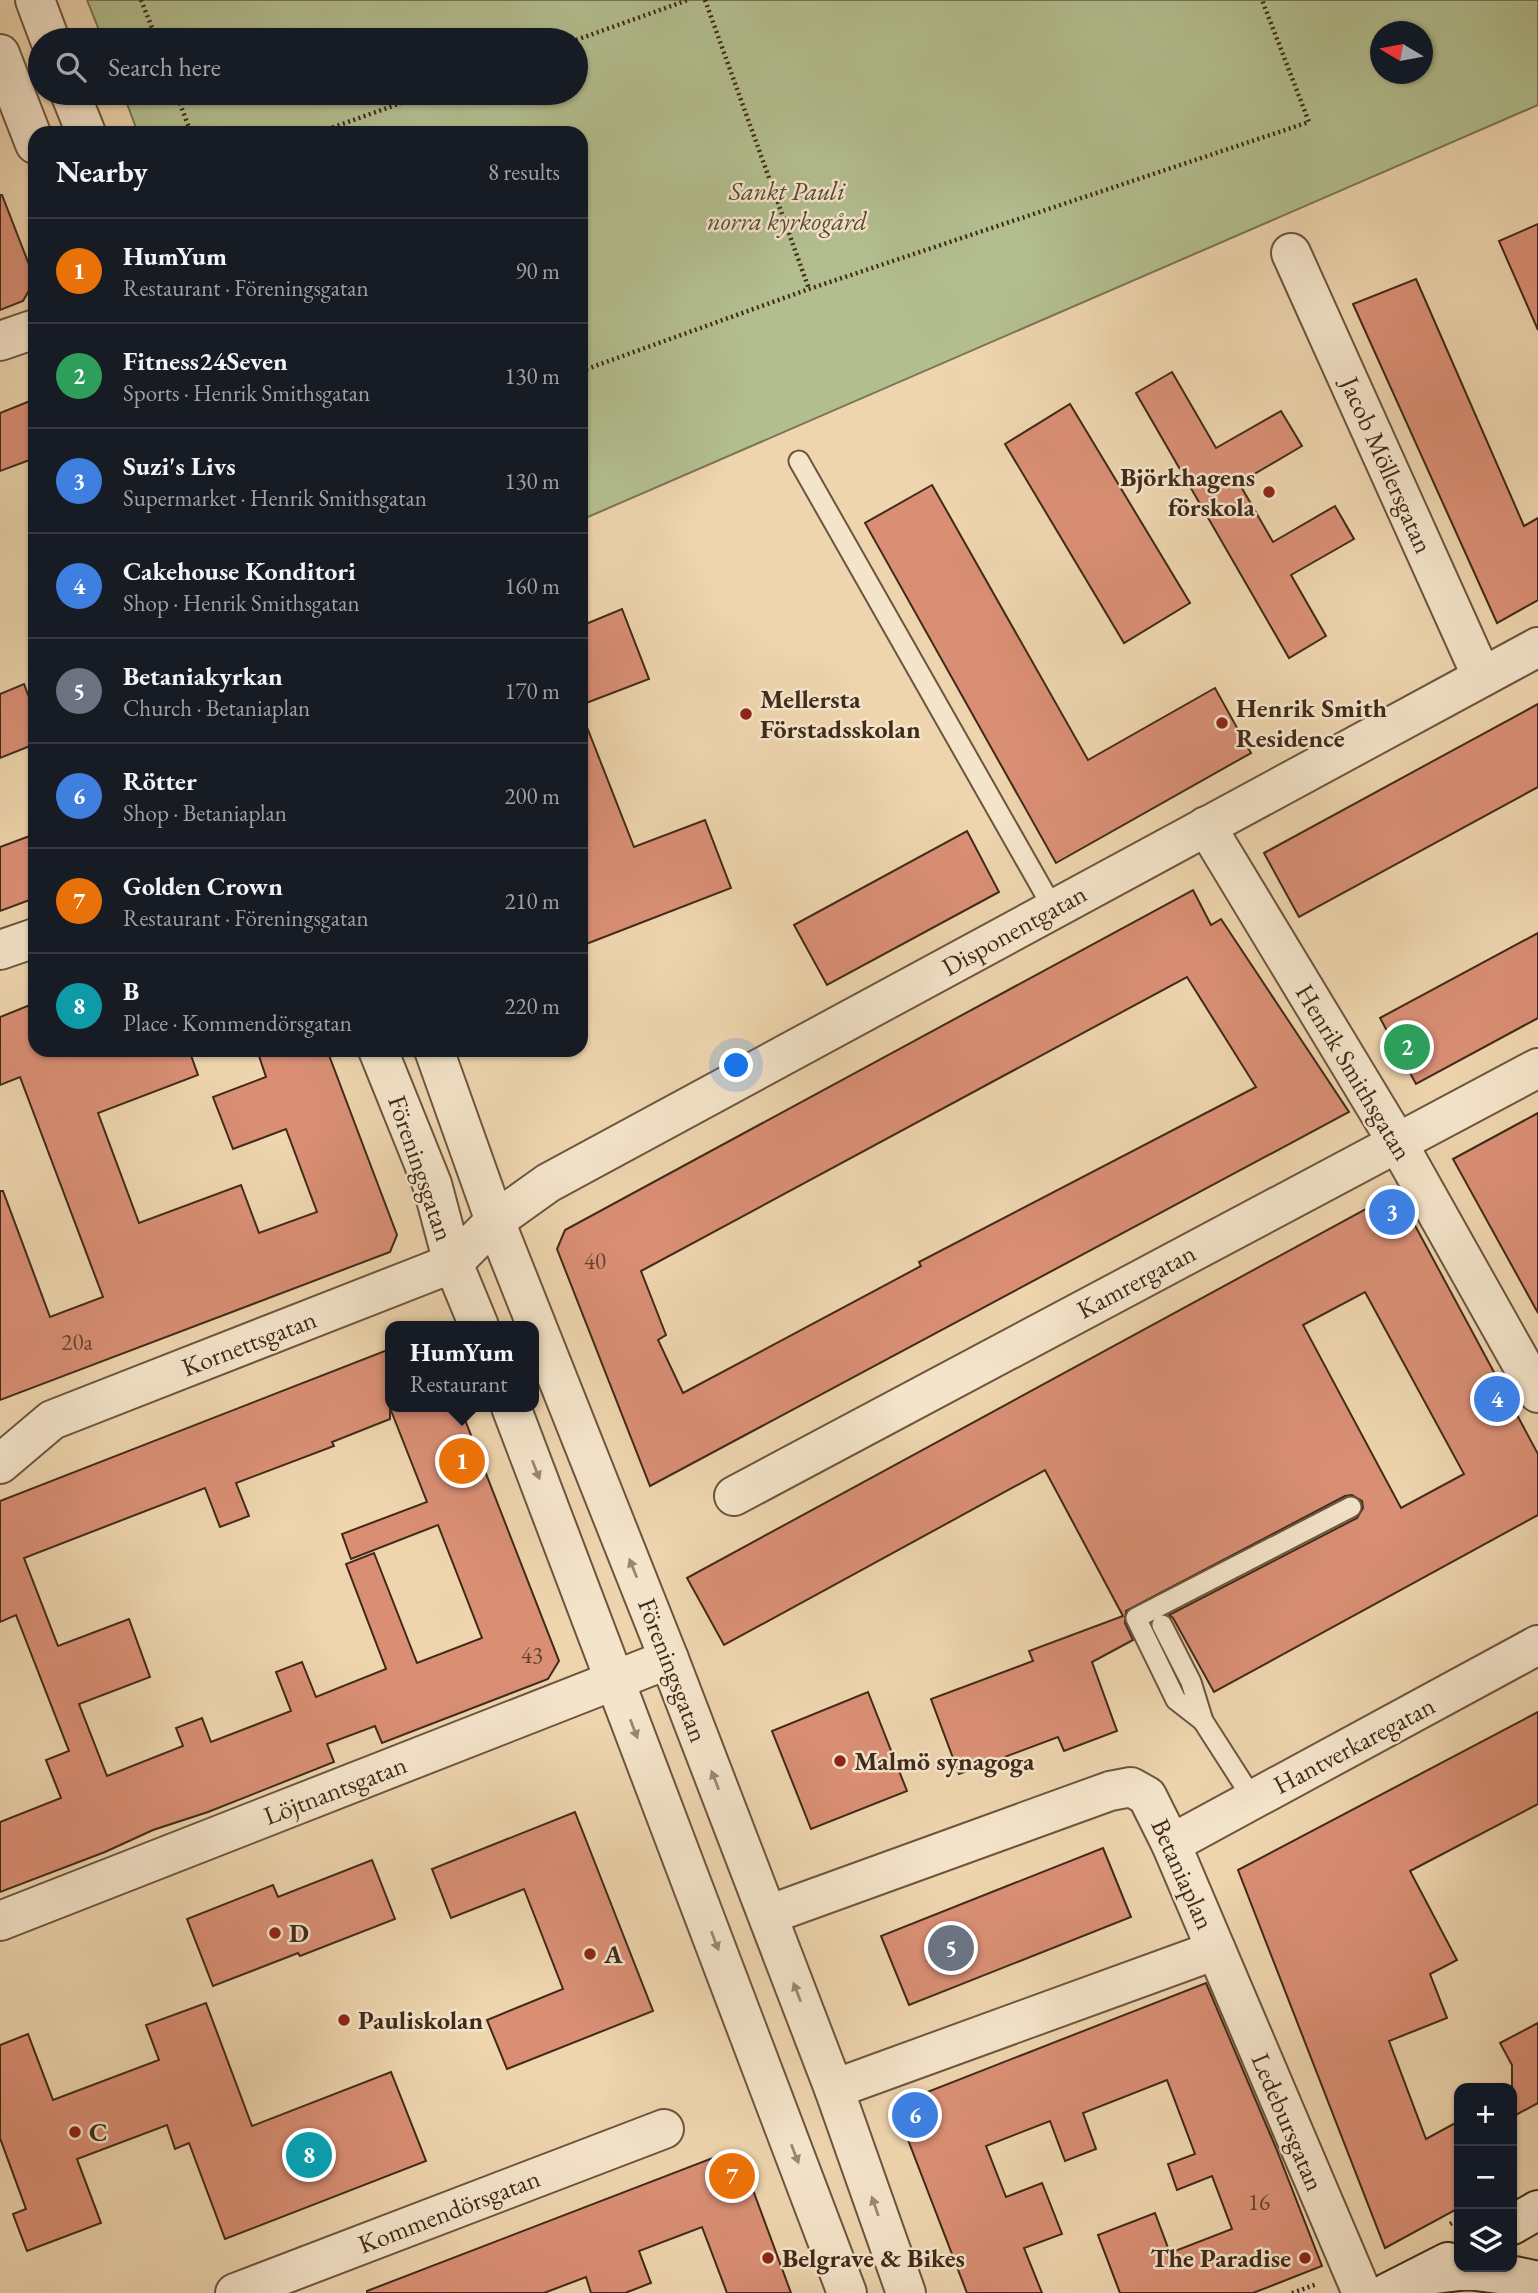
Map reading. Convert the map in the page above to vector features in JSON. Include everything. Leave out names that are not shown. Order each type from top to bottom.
[{"type":"street","points":[[35,0],[46,28]]},
{"type":"street","points":[[0,54],[28,126]]},
{"type":"street","points":[[75,105],[83,126]]},
{"type":"street","name":"Jacob Möllersgatan","points":[[1291,253],[1482,677]]},
{"type":"street","points":[[0,341],[28,331]]},
{"type":"street","name":"Disponentgatan","points":[[495,1221],[548,1183],[1538,647]]},
{"type":"street","name":"Henrik Smithsgatan","points":[[1206,827],[1397,1142],[1538,1393]]},
{"type":"street","points":[[0,950],[28,940]]},
{"type":"street","name":"Föreningsgatan","points":[[381,1057],[432,1184],[453,1263],[477,1321]]},
{"type":"street","name":"Föreningsgatan","points":[[437,1057],[495,1221],[535,1321]]},
{"type":"street","name":"Kamrergatan","points":[[734,1496],[1538,1068]]},
{"type":"street","name":"Kornettsgatan","points":[[0,1464],[52,1420],[453,1263],[495,1221]]},
{"type":"street","name":"Föreningsgatan","points":[[539,1332],[768,1915],[834,2089],[906,2293]]},
{"type":"street","points":[[513,1412],[847,2293]]},
{"type":"street","name":"Hantverkaregatan","points":[[1171,1844],[1538,1645]]},
{"type":"street","name":"Löjtnantsgatan","points":[[0,1922],[669,1659]]},
{"type":"street","name":"Betaniaplan","points":[[768,1915],[1110,1791],[1131,1787],[1147,1796],[1171,1844],[1216,1950],[834,2089]]},
{"type":"street","name":"Ledebursgatan","points":[[1216,1950],[1362,2293]]},
{"type":"street","name":"Kommendörsgatan","points":[[235,2293],[664,2129]]},
{"type":"street","points":[[1517,2222],[1538,2210]]},
{"type":"street","points":[[1387,2293],[1454,2258]]},
{"type":"street","points":[[1426,2274],[1468,2270],[1538,2281]]},
{"type":"lane","points":[[799,461],[1053,908]]},
{"type":"lane","points":[[1203,1721],[1176,1700],[1136,1618],[1350,1507]]},
{"type":"lane","points":[[1162,1625],[1191,1682],[1203,1721],[1253,1799]]},
{"type":"path","points":[[142,0],[152,28]]},
{"type":"path","points":[[588,36],[688,0]]},
{"type":"path","points":[[705,0],[809,289]]},
{"type":"path","points":[[588,368],[809,289],[1309,122],[1262,0]]},
{"type":"path","points":[[180,105],[188,126]]},
{"type":"path","points":[[337,126],[395,105]]},
{"type":"green space","name":"Sankt Pauli norra kyrkogård","points":[[87,0],[1538,0],[1538,105],[588,517],[588,126],[135,126],[128,105],[588,105],[588,28],[98,28]]},
{"type":"building","points":[[2,195],[28,262],[28,292],[23,301],[0,310]]},
{"type":"building","points":[[1538,224],[1538,330],[1499,241]]},
{"type":"building","points":[[1416,279],[1524,526],[1538,518],[1538,600],[1497,623],[1353,304]]},
{"type":"building","points":[[1172,372],[1216,448],[1281,411],[1302,446],[1239,483],[1273,542],[1335,506],[1354,539],[1291,575],[1326,636],[1289,658],[1136,393]]},
{"type":"building","points":[[28,402],[28,461],[0,471],[0,413]]},
{"type":"building","points":[[1070,404],[1190,603],[1124,643],[1005,444]]},
{"type":"building","points":[[932,485],[1088,760],[1215,688],[1251,753],[1056,863],[865,523]]},
{"type":"building","points":[[622,609],[649,679],[588,702],[588,623]]},
{"type":"building","points":[[24,684],[28,695],[28,747],[0,758],[0,694]]},
{"type":"building","points":[[1538,704],[1538,787],[1299,917],[1264,853]]},
{"type":"building","points":[[588,730],[634,847],[705,820],[731,888],[588,943]]},
{"type":"building","points":[[967,831],[999,892],[827,985],[794,925]]},
{"type":"building","points":[[28,837],[28,901],[0,911],[0,847]]},
{"type":"building","points":[[1193,890],[1211,925],[1221,919],[1349,1112],[650,1486],[557,1249],[565,1230]],"holes":[[[1187,977],[1256,1087],[919,1262],[921,1266],[683,1393],[658,1340],[666,1335],[641,1271]]]},
{"type":"building","points":[[1538,933],[1538,1018],[1416,1084],[1380,1018]]},
{"type":"building","points":[[28,1006],[28,1057],[192,1057],[198,1075],[98,1113],[139,1223],[241,1185],[259,1233],[317,1212],[286,1129],[233,1149],[213,1097],[266,1077],[259,1057],[330,1057],[397,1235],[390,1252],[0,1400],[0,1191],[3,1191],[50,1317],[103,1297],[20,1077],[0,1085],[0,1017]]},
{"type":"building","points":[[1538,1113],[1538,1313],[1453,1159]]},
{"type":"building","points":[[1397,1192],[1538,1454],[1538,1515],[1214,1692],[1169,1615],[1357,1518],[1363,1508],[1362,1501],[1352,1495],[1345,1496],[1126,1611],[1125,1623],[1133,1640],[1092,1662],[1117,1731],[1064,1751],[1058,1737],[959,1774],[931,1699],[1033,1661],[1029,1651],[1123,1616],[1045,1470],[724,1645],[687,1578]],"holes":[[[1365,1292],[1464,1474],[1401,1508],[1303,1325]]]},
{"type":"building","points":[[385,1351],[385,1412],[390,1412],[390,1419],[332,1442],[334,1446],[236,1483],[249,1516],[220,1527],[205,1488],[24,1558],[58,1646],[129,1619],[150,1677],[79,1704],[107,1776],[183,1746],[176,1728],[202,1718],[211,1742],[291,1711],[276,1672],[302,1662],[316,1697],[386,1669],[346,1564],[374,1553],[417,1663],[482,1638],[438,1525],[351,1559],[342,1534],[427,1502],[392,1412],[462,1412],[559,1661],[548,1679],[382,1743],[375,1726],[327,1744],[334,1762],[208,1812],[153,1830],[105,1852],[0,1892],[0,1822],[61,1798],[46,1760],[69,1751],[16,1615],[0,1622],[0,1501]]},
{"type":"building","name":"Malmö synagoga","points":[[868,1692],[907,1791],[811,1829],[772,1731]]},
{"type":"building","points":[[1538,1712],[1538,1804],[1410,1871],[1457,1960],[1430,1974],[1447,2018],[1389,2041],[1426,2139],[1454,2124],[1454,2211],[1385,2248],[1238,1870]]},
{"type":"building","name":"A","points":[[575,1812],[653,2011],[507,2069],[487,2020],[563,1989],[524,1889],[451,1918],[432,1869]]},
{"type":"building","points":[[1103,1848],[1131,1917],[909,2005],[881,1936]]},
{"type":"building","name":"D","points":[[372,1860],[395,1919],[213,1986],[187,1919],[273,1885],[278,1897]]},
{"type":"building","points":[[1206,1983],[1276,2148],[1322,2266],[1253,2293],[1120,2293],[1098,2235],[1155,2213],[1170,2253],[1232,2229],[1212,2176],[1177,2190],[1168,2164],[1195,2154],[1167,2080],[1083,2113],[1096,2149],[1065,2161],[1050,2121],[986,2146],[1006,2197],[1042,2183],[1062,2234],[1024,2248],[1042,2293],[967,2293],[900,2119],[912,2098]]},
{"type":"building","points":[[206,2003],[252,2126],[391,2072],[426,2161],[225,2239],[189,2143],[175,2149],[167,2125],[77,2159],[101,2223],[27,2251],[13,2214],[26,2209],[0,2138],[0,2045],[28,2034],[53,2100],[159,2060],[146,2025]]},
{"type":"building","points":[[1538,2023],[1538,2103],[1517,2114],[1517,2083],[1512,2083],[1512,2065],[1500,2043]]},
{"type":"building","points":[[723,2154],[743,2163],[791,2293],[727,2293],[702,2227],[639,2251],[651,2283],[625,2293],[591,2293],[586,2277],[544,2293],[367,2293],[367,2291]]},
{"type":"place","name":"Björkhagens förskola","points":[[1269,492]]},
{"type":"place","name":"Mellersta Förstadsskolan","points":[[746,714]]},
{"type":"place","name":"Henrik Smith Residence","points":[[1222,723]]},
{"type":"place","name":"Fitness24Seven","points":[[1407,1047]]},
{"type":"place","name":"Suzi's Livs","points":[[1392,1212]]},
{"type":"place","name":"Cakehouse Konditori","points":[[1497,1399]]},
{"type":"place","name":"HumYum","points":[[462,1461]]},
{"type":"place","name":"Malmö synagoga","points":[[840,1761]]},
{"type":"place","name":"D","points":[[275,1933]]},
{"type":"place","name":"Betaniakyrkan","points":[[951,1948]]},
{"type":"place","name":"A","points":[[590,1954]]},
{"type":"place","name":"Pauliskolan","points":[[344,2020]]},
{"type":"place","name":"Rötter","points":[[915,2115]]},
{"type":"place","name":"C","points":[[75,2132]]},
{"type":"place","name":"B","points":[[309,2155]]},
{"type":"place","name":"Golden Crown","points":[[732,2176]]},
{"type":"place","name":"Belgrave & Bikes","points":[[768,2258]]},
{"type":"place","name":"The Paradise","points":[[1305,2258]]}]
